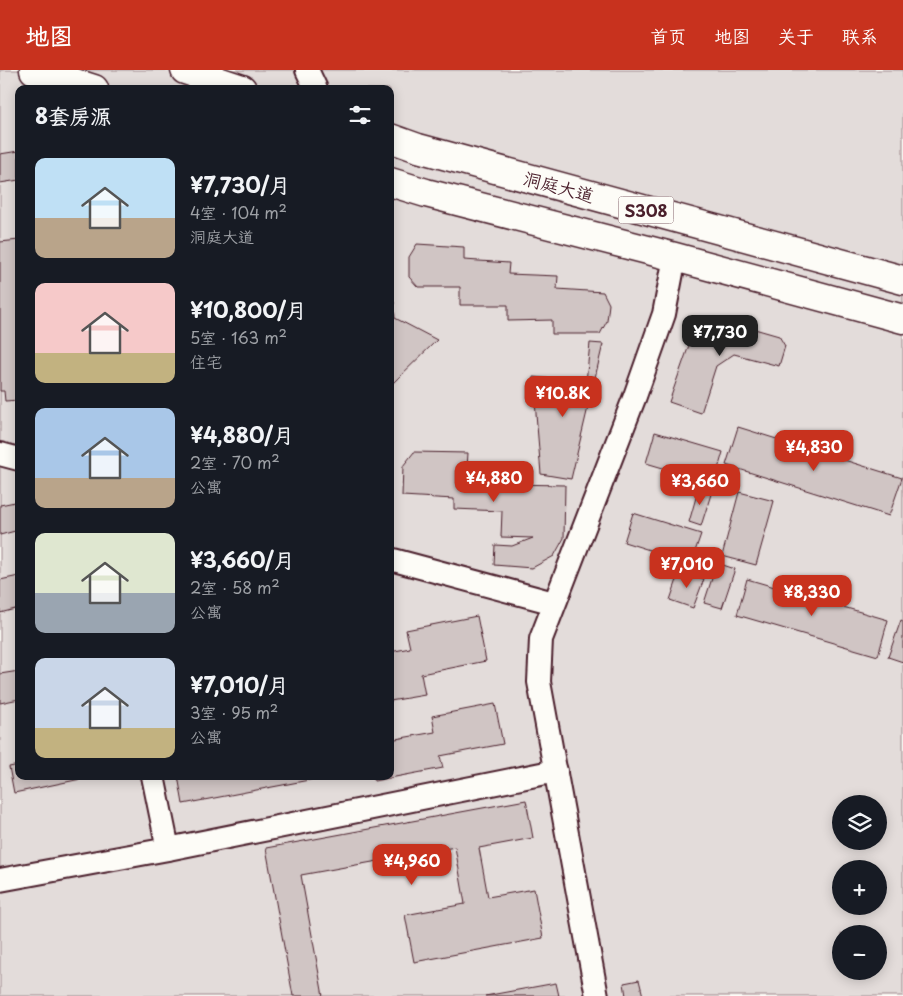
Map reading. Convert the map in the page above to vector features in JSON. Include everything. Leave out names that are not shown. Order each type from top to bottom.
[{"type":"main road","points":[[34,70],[81,85]]},
{"type":"main road","points":[[185,70],[230,85]]},
{"type":"main road","name":"洞庭大道","points":[[394,139],[418,148],[903,280]]},
{"type":"main road","name":"S308","points":[[394,183],[903,319]]},
{"type":"street","points":[[307,70],[314,85]]},
{"type":"street","points":[[597,996],[539,682],[540,639],[635,396],[664,314],[675,257]]},
{"type":"street","points":[[0,454],[15,458]]},
{"type":"street","points":[[394,560],[554,603]]},
{"type":"street","points":[[0,880],[168,849],[556,771]]},
{"type":"street","points":[[154,780],[168,849]]},
{"type":"shaded area","points":[[0,70],[903,70],[903,996],[0,996]]},
{"type":"building","points":[[15,152],[15,181],[0,183],[0,154]]},
{"type":"building","points":[[15,240],[15,400],[5,401],[4,391],[0,391],[0,242]]},
{"type":"building","points":[[417,244],[464,247],[464,260],[509,263],[508,274],[558,276],[557,289],[603,292],[609,304],[607,321],[600,334],[552,334],[552,320],[508,321],[508,305],[460,305],[460,287],[418,287],[409,277],[409,257]]},
{"type":"building","points":[[394,302],[395,318],[437,340],[394,382]]},
{"type":"building","points":[[713,317],[779,336],[785,346],[779,366],[734,354],[716,366],[701,413],[669,402],[694,331]]},
{"type":"building","points":[[590,343],[603,344],[571,479],[541,474],[533,377],[586,382]]},
{"type":"building","points":[[738,427],[902,478],[889,516],[726,465]]},
{"type":"building","points":[[655,432],[723,452],[714,483],[646,463]]},
{"type":"building","points":[[414,452],[468,453],[467,468],[505,468],[505,484],[565,485],[564,538],[554,556],[532,568],[494,565],[495,545],[512,546],[533,538],[501,537],[502,511],[454,509],[454,499],[402,496],[403,466]]},
{"type":"building","points":[[699,487],[712,491],[701,526],[689,522]]},
{"type":"building","points":[[739,492],[774,501],[756,565],[722,556]]},
{"type":"building","points":[[15,502],[15,531],[0,535],[0,505]]},
{"type":"building","points":[[633,513],[701,534],[691,563],[624,542]]},
{"type":"building","points":[[717,563],[735,569],[722,608],[704,603]]},
{"type":"building","points":[[680,571],[704,579],[693,608],[670,600]]},
{"type":"building","points":[[15,577],[15,609],[0,613],[0,580]]},
{"type":"building","points":[[747,579],[888,620],[878,656],[737,615]]},
{"type":"building","points":[[477,616],[486,661],[421,674],[425,695],[394,700],[394,651],[410,648],[406,630]]},
{"type":"building","points":[[901,620],[903,621],[903,662],[888,657]]},
{"type":"building","points":[[15,672],[15,700],[0,703],[0,674]]},
{"type":"building","points":[[495,704],[503,744],[440,756],[443,768],[394,777],[394,739],[435,732],[432,716]]},
{"type":"building","points":[[15,766],[15,780],[76,780],[14,793],[9,767]]},
{"type":"building","points":[[179,780],[309,780],[183,804]]},
{"type":"building","points":[[526,800],[533,838],[479,848],[488,897],[534,889],[543,938],[414,962],[405,915],[465,904],[455,847],[301,875],[323,996],[293,996],[266,848]]},
{"type":"building","points":[[639,980],[643,996],[626,996],[624,983]]},
{"type":"building","points":[[556,983],[559,996],[485,996]]}]
